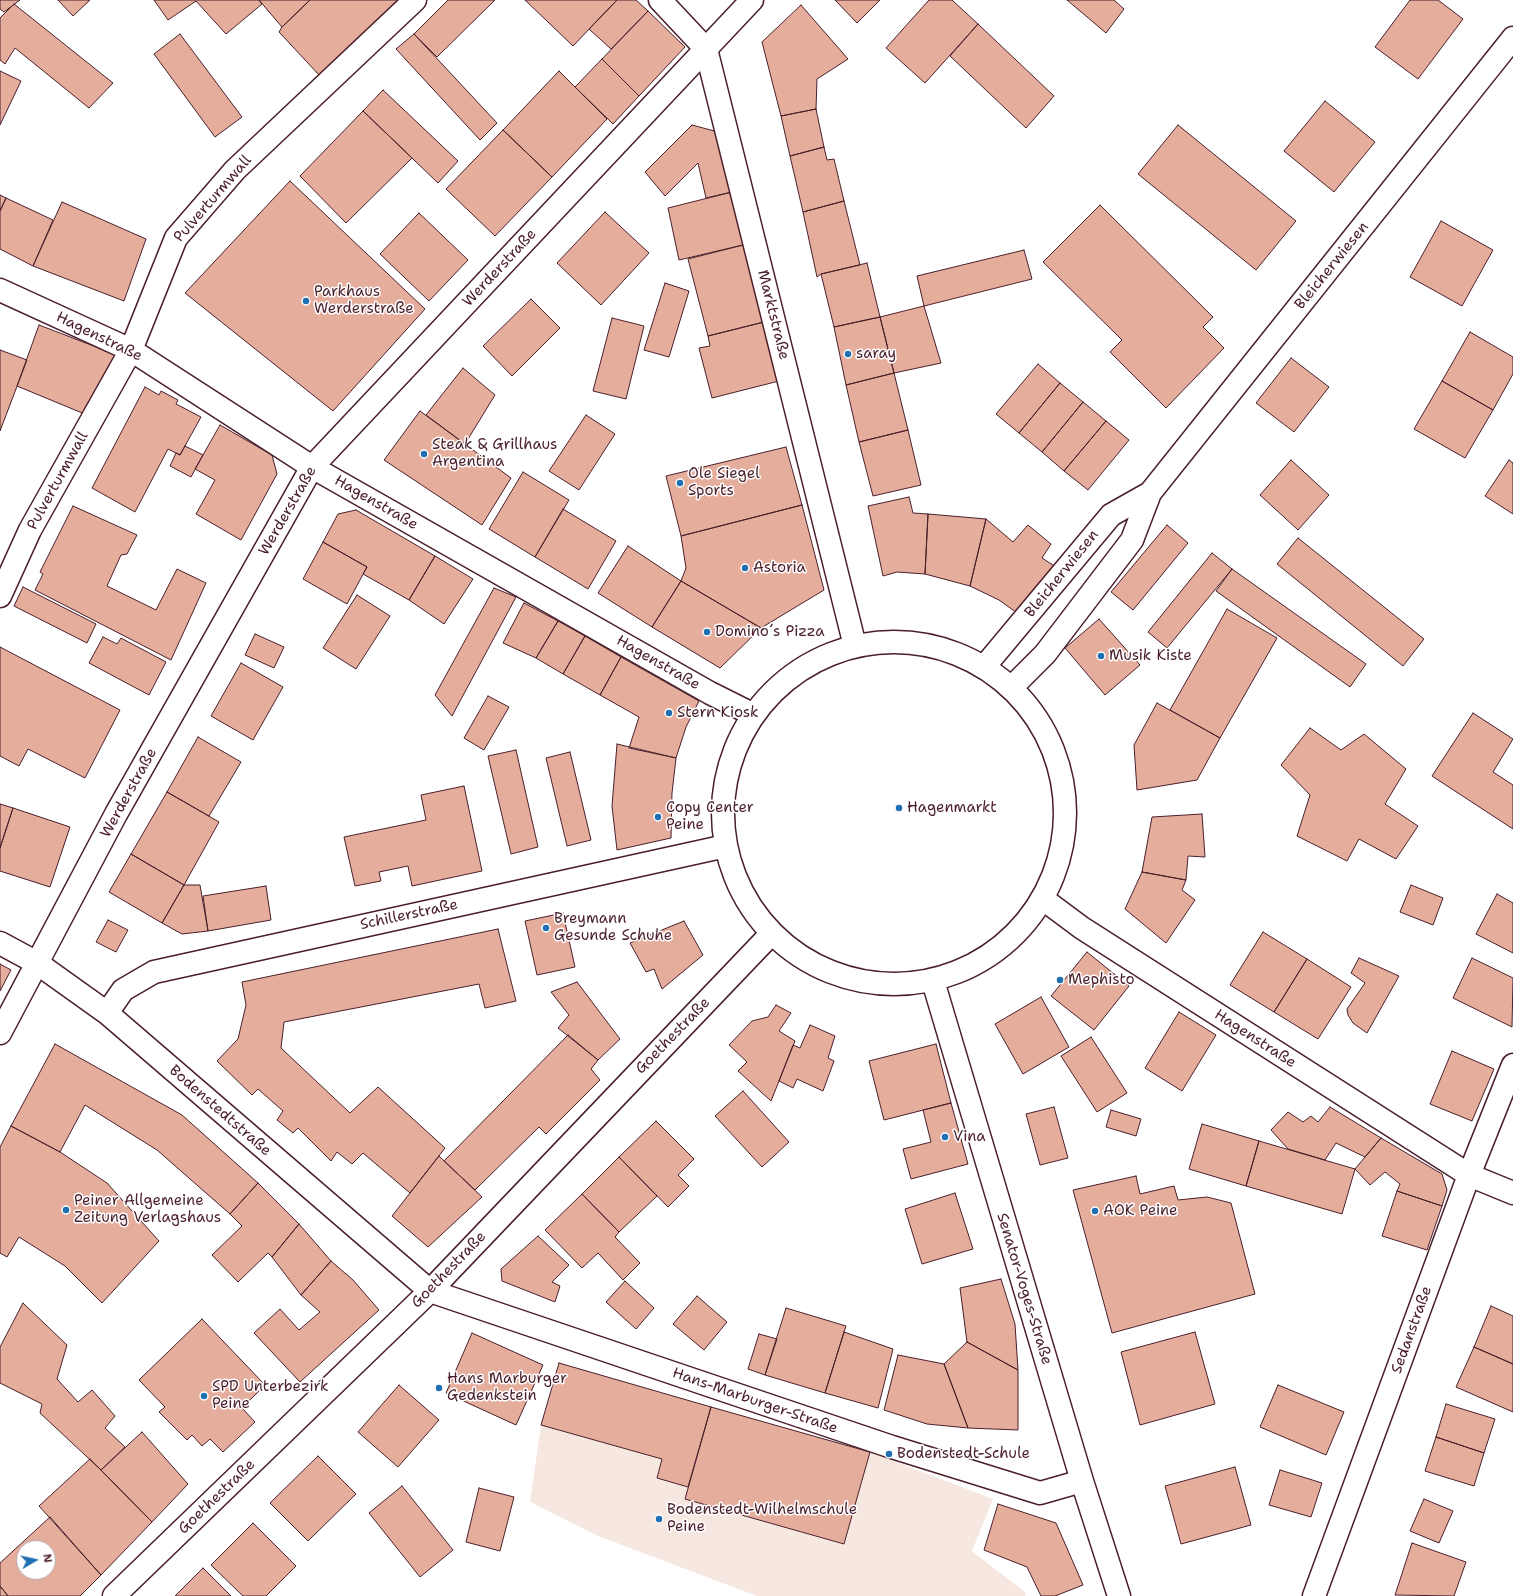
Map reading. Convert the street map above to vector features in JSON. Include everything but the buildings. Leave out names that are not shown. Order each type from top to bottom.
[{"type":"street","name":"Pulverturmwall","points":[[0,596],[30,530],[131,350],[176,238],[235,170],[415,0]]},
{"type":"street","name":"Marktstraße","points":[[660,0],[706,49],[855,646]]},
{"type":"street","name":"Werderstraße","points":[[0,1033],[116,814],[312,466],[752,0]]},
{"type":"street","name":"Bleicherwiesen","points":[[1011,688],[1045,654],[1132,540],[1150,493],[1513,38]]},
{"type":"street","name":"Hagenstraße","points":[[0,290],[131,350],[312,466],[710,693],[754,715]]},
{"type":"street","name":"Bleicherwiesen","points":[[984,667],[1111,515],[1150,493]]},
{"type":"street","points":[[888,642],[922,644],[954,652],[984,667],[1011,688],[1039,722],[1058,762],[1066,806],[1064,838],[1057,869],[1043,899],[1022,928],[997,951],[966,969],[933,981],[896,985],[873,984],[843,977],[816,966],[790,949],[772,933],[751,907],[736,878],[726,846],[723,811],[727,777],[738,745],[754,715],[774,691],[799,671],[826,656],[855,646],[888,642]]},
{"type":"street","name":"Schillerstraße","points":[[107,1013],[122,990],[154,972],[726,846]]},
{"type":"street","name":"Hagenstraße","points":[[1043,899],[1082,928],[1469,1176],[1513,1193]]},
{"type":"street","name":"Goethestraße","points":[[114,1596],[430,1291],[772,933]]},
{"type":"street","name":"Bodenstedtstraße","points":[[0,943],[37,963],[107,1013],[430,1291]]},
{"type":"street","name":"Senator-Voges-Straße","points":[[933,981],[1082,1481],[1119,1596]]},
{"type":"street","name":"Sedanstraße","points":[[1314,1596],[1469,1176],[1513,1065]]},
{"type":"street","name":"Hans-Marburger-Straße","points":[[430,1291],[892,1447],[1040,1493],[1082,1481]]},
{"type":"shaded area","name":"Bodenstedt-Wilhelmschule Peine","points":[[541,1425],[662,1459],[657,1478],[688,1487],[685,1499],[844,1544],[870,1452],[993,1499],[972,1551],[1026,1593],[1025,1596],[757,1596],[598,1536],[530,1502]]},
{"type":"place","name":"Parkhaus Werderstraße","points":[[306,301]]},
{"type":"place","name":"saray","points":[[848,354]]},
{"type":"place","name":"Steak & Grillhaus Argentina","points":[[424,454]]},
{"type":"place","name":"Ole Siegel Sports","points":[[680,483]]},
{"type":"place","name":"Astoria","points":[[745,568]]},
{"type":"place","name":"Domino´s Pizza","points":[[707,632]]},
{"type":"place","name":"Musik Kiste","points":[[1101,656]]},
{"type":"place","name":"Stern Kiosk","points":[[669,713]]},
{"type":"place","name":"Hagenmarkt","points":[[899,808]]},
{"type":"place","name":"Copy Center Peine","points":[[658,817]]},
{"type":"place","name":"Breymann Gesunde Schuhe","points":[[546,928]]},
{"type":"place","name":"Mephisto","points":[[1060,980]]},
{"type":"place","name":"Vina","points":[[945,1137]]},
{"type":"place","name":"Peiner Allgemeine Zeitung Verlagshaus","points":[[66,1210]]},
{"type":"place","name":"AOK Peine","points":[[1095,1211]]},
{"type":"place","name":"Hans Marburger Gedenkstein","points":[[439,1388]]},
{"type":"place","name":"SPD Unterbezirk Peine","points":[[204,1396]]},
{"type":"place","name":"Bodenstedt-Schule","points":[[889,1454]]},
{"type":"place","name":"Bodenstedt-Wilhelmschule Peine","points":[[659,1519]]}]
